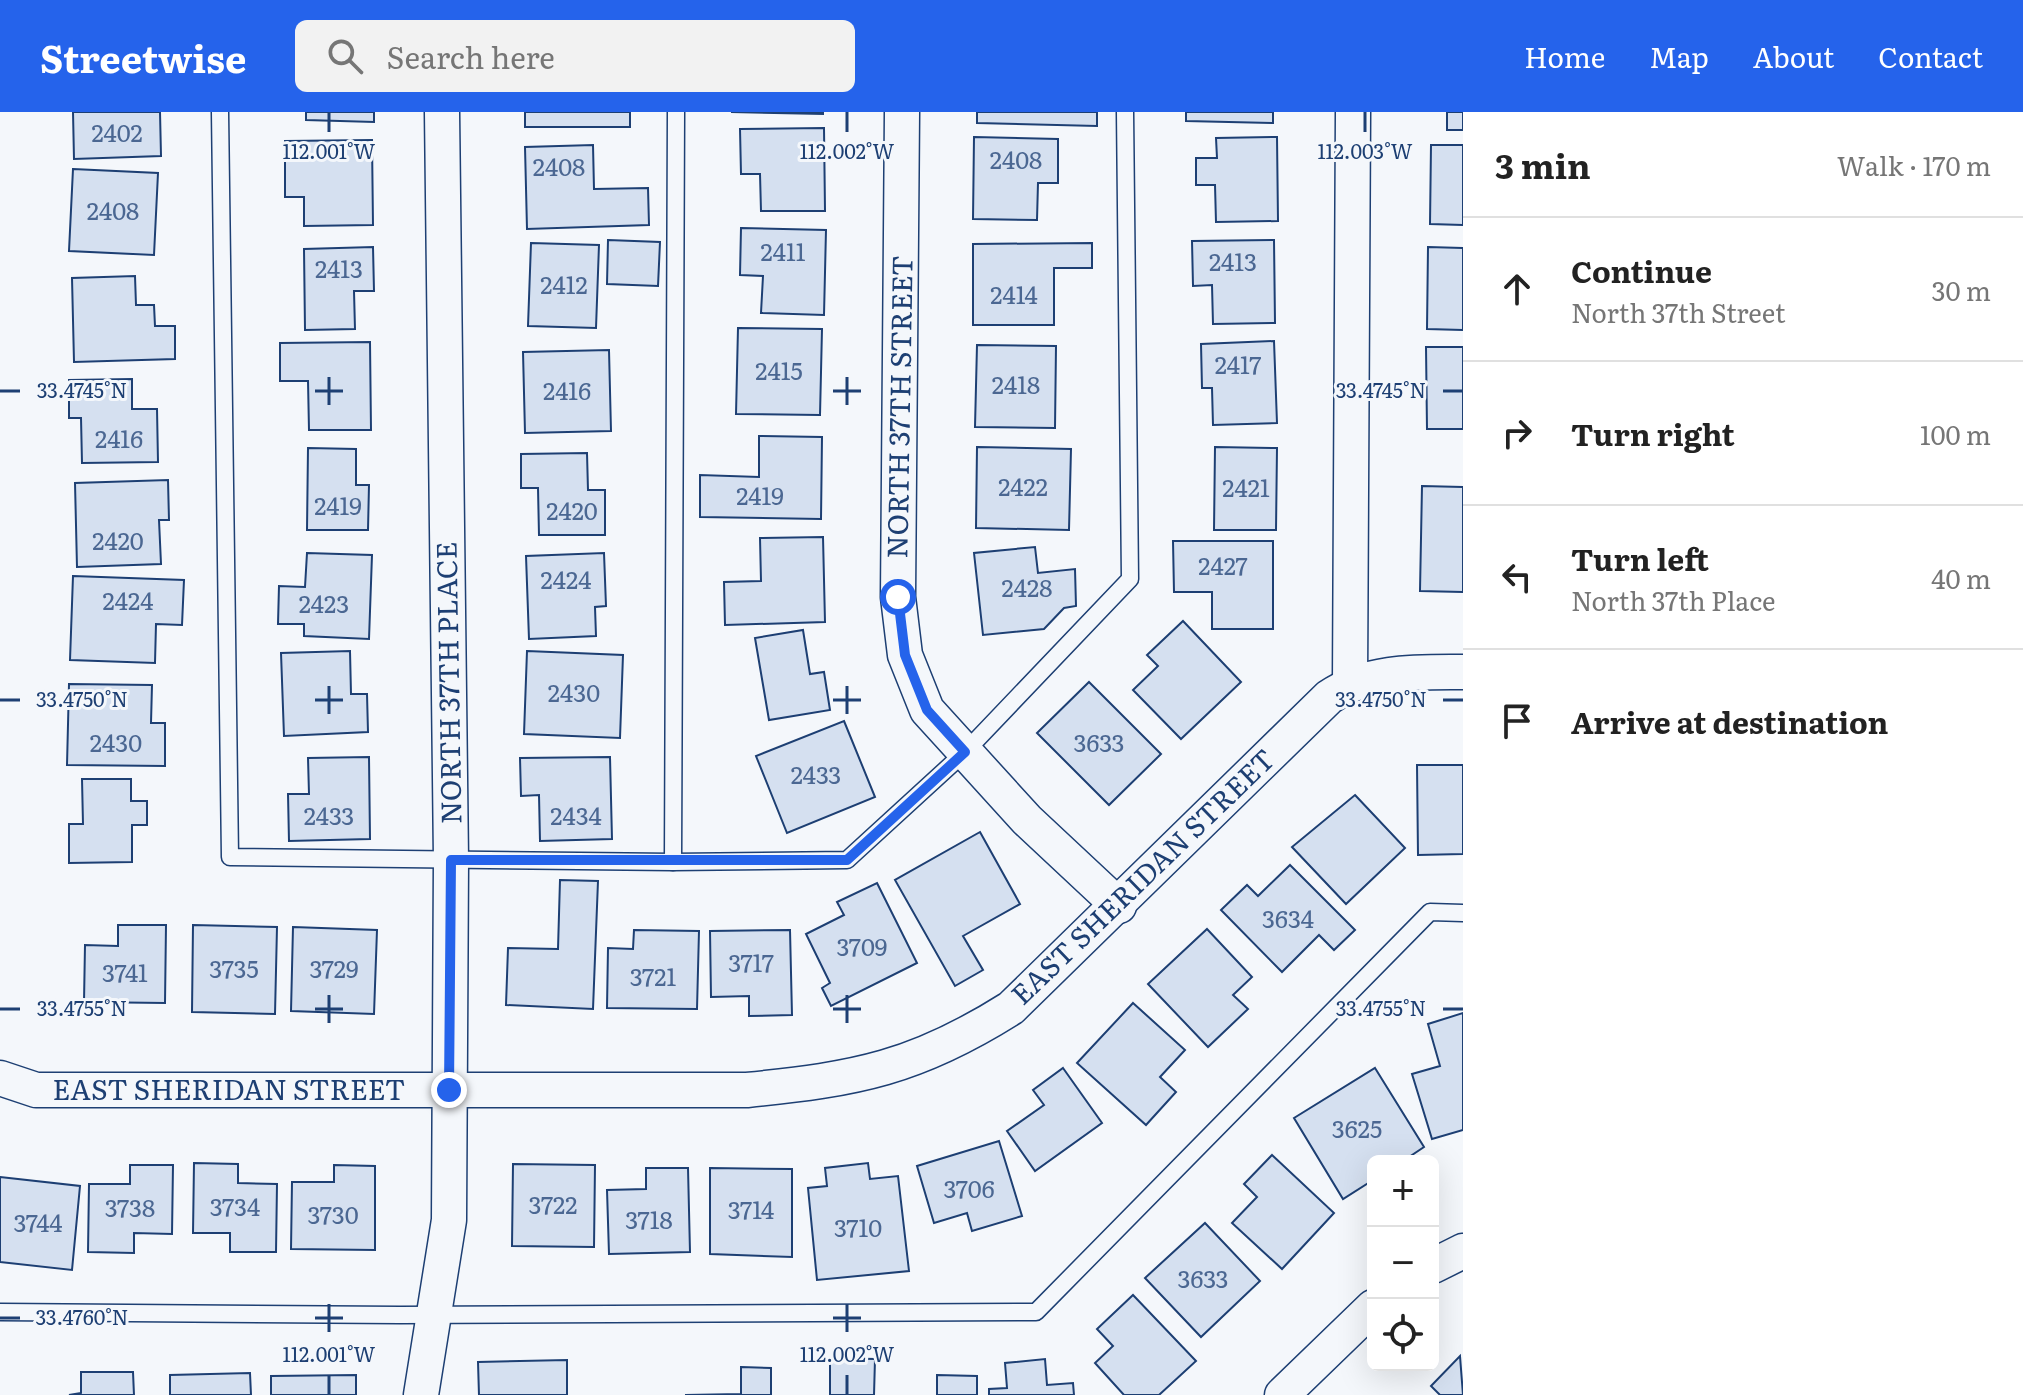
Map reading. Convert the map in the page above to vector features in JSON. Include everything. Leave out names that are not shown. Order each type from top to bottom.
[{"type":"street","name":"NORTH 37TH PLACE","points":[[421,1395],[449,1220],[451,860],[442,112]]},
{"type":"street","name":"NORTH 37TH STREET","points":[[902,112],[898,597],[905,655],[927,710],[1027,820],[1119,906]]},
{"type":"street","points":[[1350,683],[1353,112]]},
{"type":"street","name":"EAST SHERIDAN STREET","points":[[0,1078],[36,1090],[747,1090],[835,1081],[896,1067],[963,1038],[1011,1008],[1119,906],[1305,717],[1350,683],[1391,674],[1463,672]]},
{"type":"street","points":[[1439,1263],[1463,1251]]},
{"type":"street","points":[[1282,1395],[1367,1313]]},
{"type":"lane","points":[[220,112],[230,857],[673,862],[847,860],[965,752],[1130,579],[1125,112]]},
{"type":"lane","points":[[673,862],[676,112]]},
{"type":"lane","points":[[0,1312],[435,1315],[1036,1312],[1430,912],[1463,913]]},
{"type":"building","points":[[73,112],[160,112],[161,156],[74,159]]},
{"type":"building","points":[[306,112],[374,112],[374,122],[306,120]]},
{"type":"building","points":[[525,112],[630,112],[630,127],[525,127]]},
{"type":"building","points":[[731,112],[823,112],[823,114]]},
{"type":"building","points":[[977,112],[1097,112],[1097,126],[977,123]]},
{"type":"building","points":[[1186,112],[1273,112],[1273,123],[1186,121]]},
{"type":"building","points":[[1447,112],[1463,112],[1463,130],[1447,130]]},
{"type":"building","points":[[824,128],[825,211],[761,211],[760,174],[741,174],[740,129]]},
{"type":"building","points":[[974,137],[1058,139],[1058,183],[1038,183],[1037,220],[973,219]]},
{"type":"building","points":[[1277,137],[1278,221],[1216,222],[1215,185],[1196,185],[1196,158],[1217,158],[1216,138]]},
{"type":"building","points":[[372,140],[373,225],[304,226],[304,197],[285,197],[285,141]]},
{"type":"building","points":[[593,145],[594,189],[648,188],[649,225],[527,229],[525,147]]},
{"type":"building","points":[[1431,145],[1463,145],[1463,225],[1430,224]]},
{"type":"building","points":[[73,169],[158,173],[154,255],[69,251]]},
{"type":"building","points":[[741,228],[826,230],[824,315],[761,313],[763,276],[740,275]]},
{"type":"building","points":[[608,240],[660,242],[658,286],[607,284]]},
{"type":"building","points":[[1274,240],[1275,323],[1213,324],[1212,285],[1193,286],[1192,241]]},
{"type":"building","points":[[531,243],[599,245],[596,328],[528,326]]},
{"type":"building","points":[[1092,243],[1092,268],[1054,268],[1054,325],[973,325],[973,244]]},
{"type":"building","points":[[373,247],[374,291],[354,291],[355,329],[305,330],[304,249]]},
{"type":"building","points":[[1428,247],[1463,248],[1463,330],[1427,329]]},
{"type":"building","points":[[135,276],[136,305],[154,305],[155,326],[175,326],[175,359],[74,362],[72,278]]},
{"type":"building","points":[[738,328],[822,329],[820,415],[736,414]]},
{"type":"building","points":[[1274,341],[1277,423],[1213,425],[1212,388],[1202,388],[1201,344]]},
{"type":"building","points":[[370,342],[371,430],[309,430],[308,381],[280,381],[280,343]]},
{"type":"building","points":[[977,345],[1056,346],[1055,428],[975,427]]},
{"type":"building","points":[[1426,347],[1463,347],[1463,429],[1427,429]]},
{"type":"building","points":[[609,350],[611,431],[525,433],[523,352]]},
{"type":"building","points":[[132,379],[132,409],[157,409],[158,462],[82,463],[81,418],[69,418],[69,380]]},
{"type":"building","points":[[759,436],[822,437],[821,519],[700,517],[700,475],[759,477]]},
{"type":"building","points":[[977,447],[1071,449],[1069,530],[976,528]]},
{"type":"building","points":[[1215,447],[1277,448],[1276,530],[1214,530]]},
{"type":"building","points":[[308,448],[356,449],[356,485],[369,485],[368,530],[307,530]]},
{"type":"building","points":[[587,453],[588,490],[605,490],[605,535],[539,535],[538,488],[521,488],[521,454]]},
{"type":"building","points":[[168,480],[169,520],[159,520],[161,564],[77,567],[75,483]]},
{"type":"building","points":[[1422,486],[1463,487],[1463,592],[1420,591]]},
{"type":"building","points":[[823,537],[825,622],[725,625],[724,582],[761,581],[760,538]]},
{"type":"building","points":[[1173,541],[1273,541],[1273,629],[1212,629],[1212,592],[1174,592]]},
{"type":"building","points":[[1035,547],[1038,573],[1075,569],[1076,606],[1064,608],[1044,629],[983,635],[974,553]]},
{"type":"building","points":[[307,553],[372,555],[369,639],[304,636],[304,624],[278,624],[279,586],[305,587]]},
{"type":"building","points":[[604,553],[606,606],[595,607],[596,636],[529,639],[526,556]]},
{"type":"building","points":[[73,576],[184,580],[182,625],[156,624],[155,663],[70,660]]},
{"type":"building","points":[[1183,621],[1241,682],[1181,739],[1133,690],[1158,666],[1147,655]]},
{"type":"building","points":[[803,630],[810,674],[824,672],[830,710],[769,720],[755,638]]},
{"type":"building","points":[[350,651],[351,694],[367,694],[368,732],[284,736],[281,653]]},
{"type":"building","points":[[527,651],[623,655],[620,738],[524,734]]},
{"type":"building","points":[[1089,682],[1161,754],[1109,805],[1037,733]]},
{"type":"building","points":[[69,684],[152,685],[151,723],[165,723],[165,766],[67,765]]},
{"type":"building","points":[[844,721],[875,797],[787,833],[756,756]]},
{"type":"building","points":[[369,757],[370,839],[289,841],[288,794],[309,794],[308,758]]},
{"type":"building","points":[[610,757],[612,839],[540,841],[539,795],[521,796],[520,758]]},
{"type":"building","points":[[1417,765],[1463,765],[1463,854],[1418,855]]},
{"type":"building","points":[[82,779],[131,779],[131,801],[147,801],[147,825],[132,825],[132,862],[69,863],[69,824],[83,824]]},
{"type":"building","points":[[1355,795],[1405,848],[1346,904],[1292,847]]},
{"type":"building","points":[[980,832],[1020,904],[963,936],[983,970],[955,986],[895,880]]},
{"type":"building","points":[[1290,865],[1355,930],[1334,950],[1319,935],[1282,972],[1221,910],[1247,885],[1258,896]]},
{"type":"building","points":[[560,880],[598,881],[593,1009],[506,1005],[508,948],[558,949]]},
{"type":"building","points":[[877,883],[917,963],[831,1006],[822,988],[830,983],[806,934],[844,915],[837,902]]},
{"type":"building","points":[[118,925],[166,925],[165,1003],[84,1002],[85,945],[118,946]]},
{"type":"building","points":[[193,925],[277,927],[275,1014],[192,1012]]},
{"type":"building","points":[[293,927],[377,930],[374,1014],[291,1011]]},
{"type":"building","points":[[1207,929],[1252,977],[1233,995],[1248,1009],[1208,1047],[1148,984]]},
{"type":"building","points":[[634,930],[699,931],[697,1009],[607,1008],[608,948],[633,949]]},
{"type":"building","points":[[790,930],[792,1015],[749,1016],[749,996],[711,997],[710,931]]},
{"type":"building","points":[[1133,1003],[1185,1050],[1160,1077],[1176,1092],[1146,1125],[1077,1063]]},
{"type":"building","points":[[1463,1013],[1463,1130],[1432,1139],[1412,1074],[1440,1066],[1428,1024]]},
{"type":"building","points":[[1063,1068],[1102,1123],[1035,1171],[1007,1131],[1044,1105],[1033,1090]]},
{"type":"building","points":[[1375,1068],[1424,1147],[1412,1155],[1367,1155],[1367,1184],[1343,1199],[1294,1118]]},
{"type":"building","points":[[999,1141],[1022,1216],[972,1231],[967,1213],[934,1223],[917,1166]]},
{"type":"building","points":[[1272,1155],[1334,1213],[1282,1269],[1232,1223],[1257,1197],[1244,1184]]},
{"type":"building","points":[[194,1163],[238,1164],[238,1183],[277,1184],[276,1252],[230,1252],[230,1233],[193,1233]]},
{"type":"building","points":[[868,1163],[870,1179],[898,1176],[909,1271],[817,1280],[808,1188],[827,1186],[825,1168]]},
{"type":"building","points":[[513,1164],[595,1165],[594,1247],[512,1246]]},
{"type":"building","points":[[130,1165],[173,1165],[172,1234],[134,1233],[134,1253],[88,1252],[89,1184],[130,1184]]},
{"type":"building","points":[[334,1165],[375,1166],[375,1250],[291,1249],[292,1182],[334,1182]]},
{"type":"building","points":[[646,1168],[688,1168],[690,1252],[609,1254],[607,1190],[646,1189]]},
{"type":"building","points":[[710,1168],[792,1169],[792,1257],[710,1254]]},
{"type":"building","points":[[0,1177],[80,1186],[72,1270],[0,1262]]},
{"type":"building","points":[[1205,1223],[1260,1281],[1201,1337],[1145,1278]]},
{"type":"building","points":[[1133,1295],[1196,1361],[1159,1395],[1124,1395],[1095,1363],[1113,1346],[1097,1329]]},
{"type":"building","points":[[1460,1356],[1463,1395],[1440,1395],[1431,1386]]},
{"type":"building","points":[[830,1358],[875,1359],[874,1395],[830,1395]]},
{"type":"building","points":[[1045,1359],[1047,1385],[1073,1383],[1074,1395],[989,1395],[989,1389],[1007,1388],[1005,1363]]},
{"type":"building","points":[[567,1360],[567,1395],[479,1395],[478,1362]]},
{"type":"building","points":[[741,1367],[771,1368],[771,1395],[685,1395],[741,1394]]},
{"type":"building","points":[[81,1372],[133,1372],[134,1395],[69,1395],[81,1393]]},
{"type":"building","points":[[250,1373],[251,1395],[170,1395],[170,1375]]},
{"type":"building","points":[[356,1375],[356,1395],[271,1395],[271,1376]]},
{"type":"building","points":[[937,1375],[977,1376],[977,1395],[937,1395]]},
{"type":"route","points":[[449,1090],[451,860],[847,860],[965,752],[927,710],[905,655],[898,597]]}]
